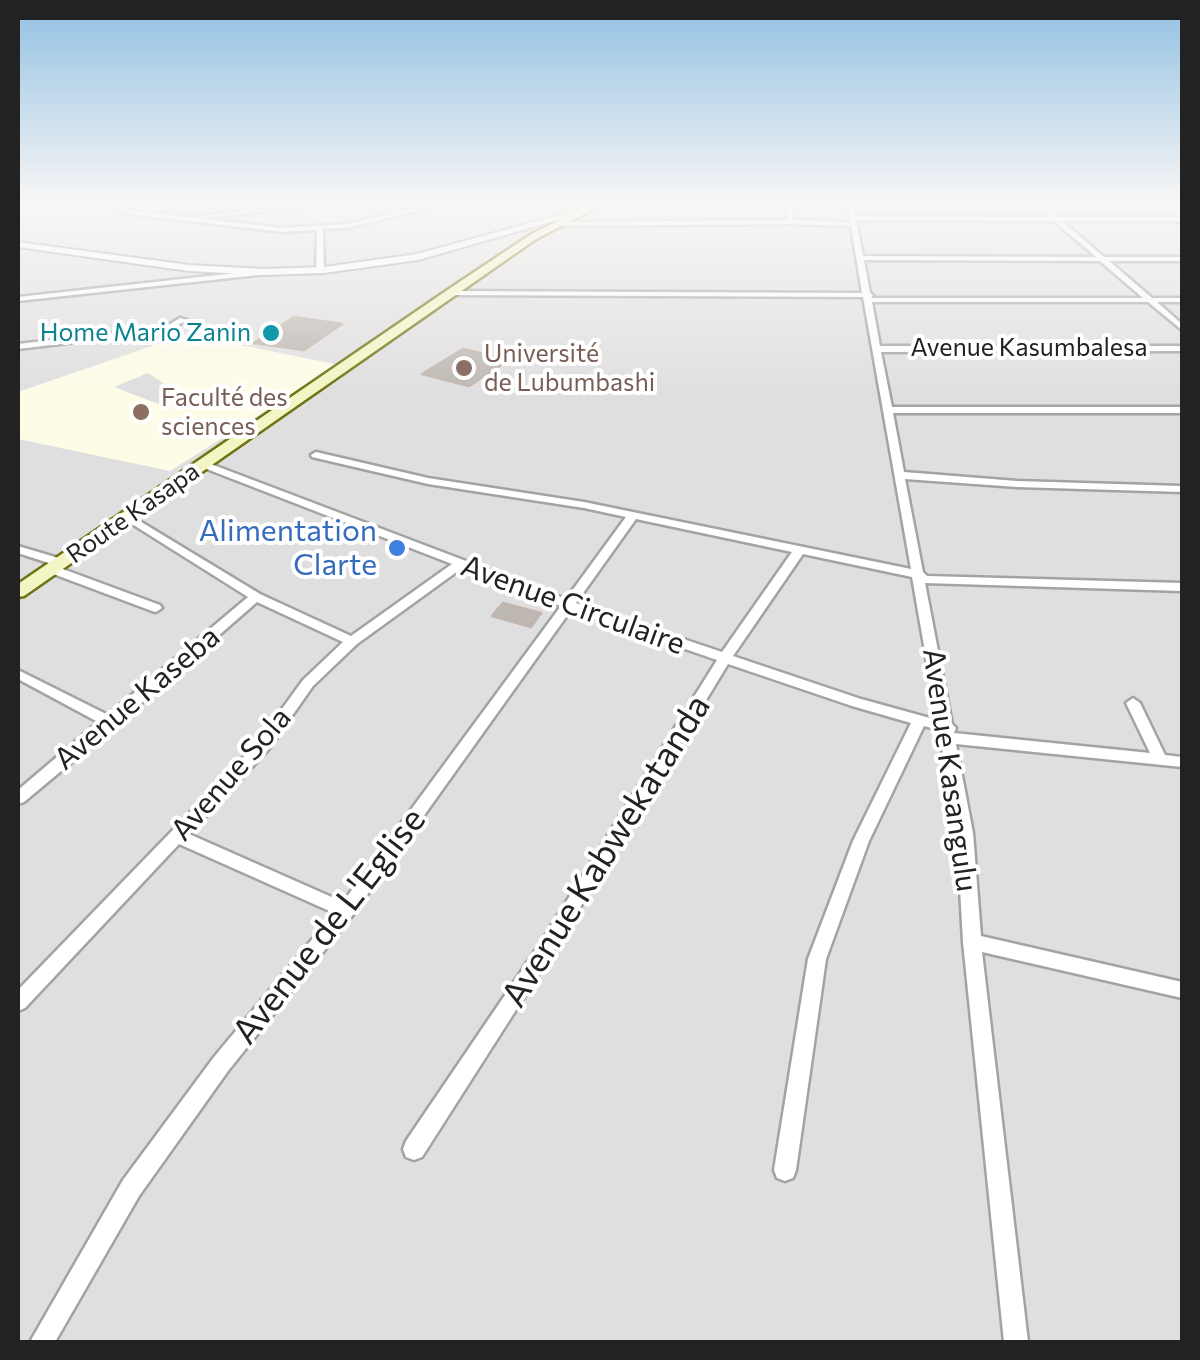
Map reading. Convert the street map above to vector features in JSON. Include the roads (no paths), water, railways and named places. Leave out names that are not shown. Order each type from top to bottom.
[{"type":"main road","name":"Route Kasapa","points":[[18,592],[487,267]]},
{"type":"street","points":[[194,267],[264,272]]},
{"type":"street","points":[[18,299],[340,267]]},
{"type":"street","name":"Avenue Kasangulu","points":[[861,267],[965,834],[972,942],[1016,1342]]},
{"type":"street","points":[[1111,267],[1182,328]]},
{"type":"street","points":[[450,293],[1182,300]]},
{"type":"street","points":[[18,347],[167,329],[182,320]]},
{"type":"street","name":"Avenue Kasumbalesa","points":[[876,349],[1182,348]]},
{"type":"street","points":[[890,410],[1182,410]]},
{"type":"street","points":[[316,455],[428,481],[584,505],[630,518],[921,577],[1182,587]]},
{"type":"street","name":"Avenue Circulaire","points":[[203,464],[568,604],[949,733],[1182,762]]},
{"type":"street","points":[[898,475],[1063,486],[1182,488]]},
{"type":"street","points":[[128,517],[256,597],[352,641]]},
{"type":"street","name":"Avenue de L'Eglise","points":[[42,1342],[131,1188],[221,1064],[346,911],[630,518]]},
{"type":"street","points":[[18,549],[156,608]]},
{"type":"street","name":"Avenue Kabwekatanda","points":[[414,1149],[558,930],[743,629],[798,552]]},
{"type":"street","name":"Avenue Sola","points":[[18,1002],[263,746],[308,683],[352,641],[460,564]]},
{"type":"street","name":"Avenue Kaseba","points":[[18,798],[256,597]]},
{"type":"street","points":[[18,676],[110,722]]},
{"type":"street","points":[[1133,704],[1160,759]]},
{"type":"street","points":[[785,1170],[817,958],[862,841],[920,721]]},
{"type":"street","points":[[179,837],[346,911]]},
{"type":"street","points":[[972,942],[1182,990]]},
{"type":"place","name":"Home Mario Zanin","points":[[271,333]]},
{"type":"place","name":"Université de Lubumbashi","points":[[464,368]]},
{"type":"place","name":"Faculté des sciences","points":[[141,412]]},
{"type":"place","name":"Alimentation Clarte","points":[[397,548]]}]
